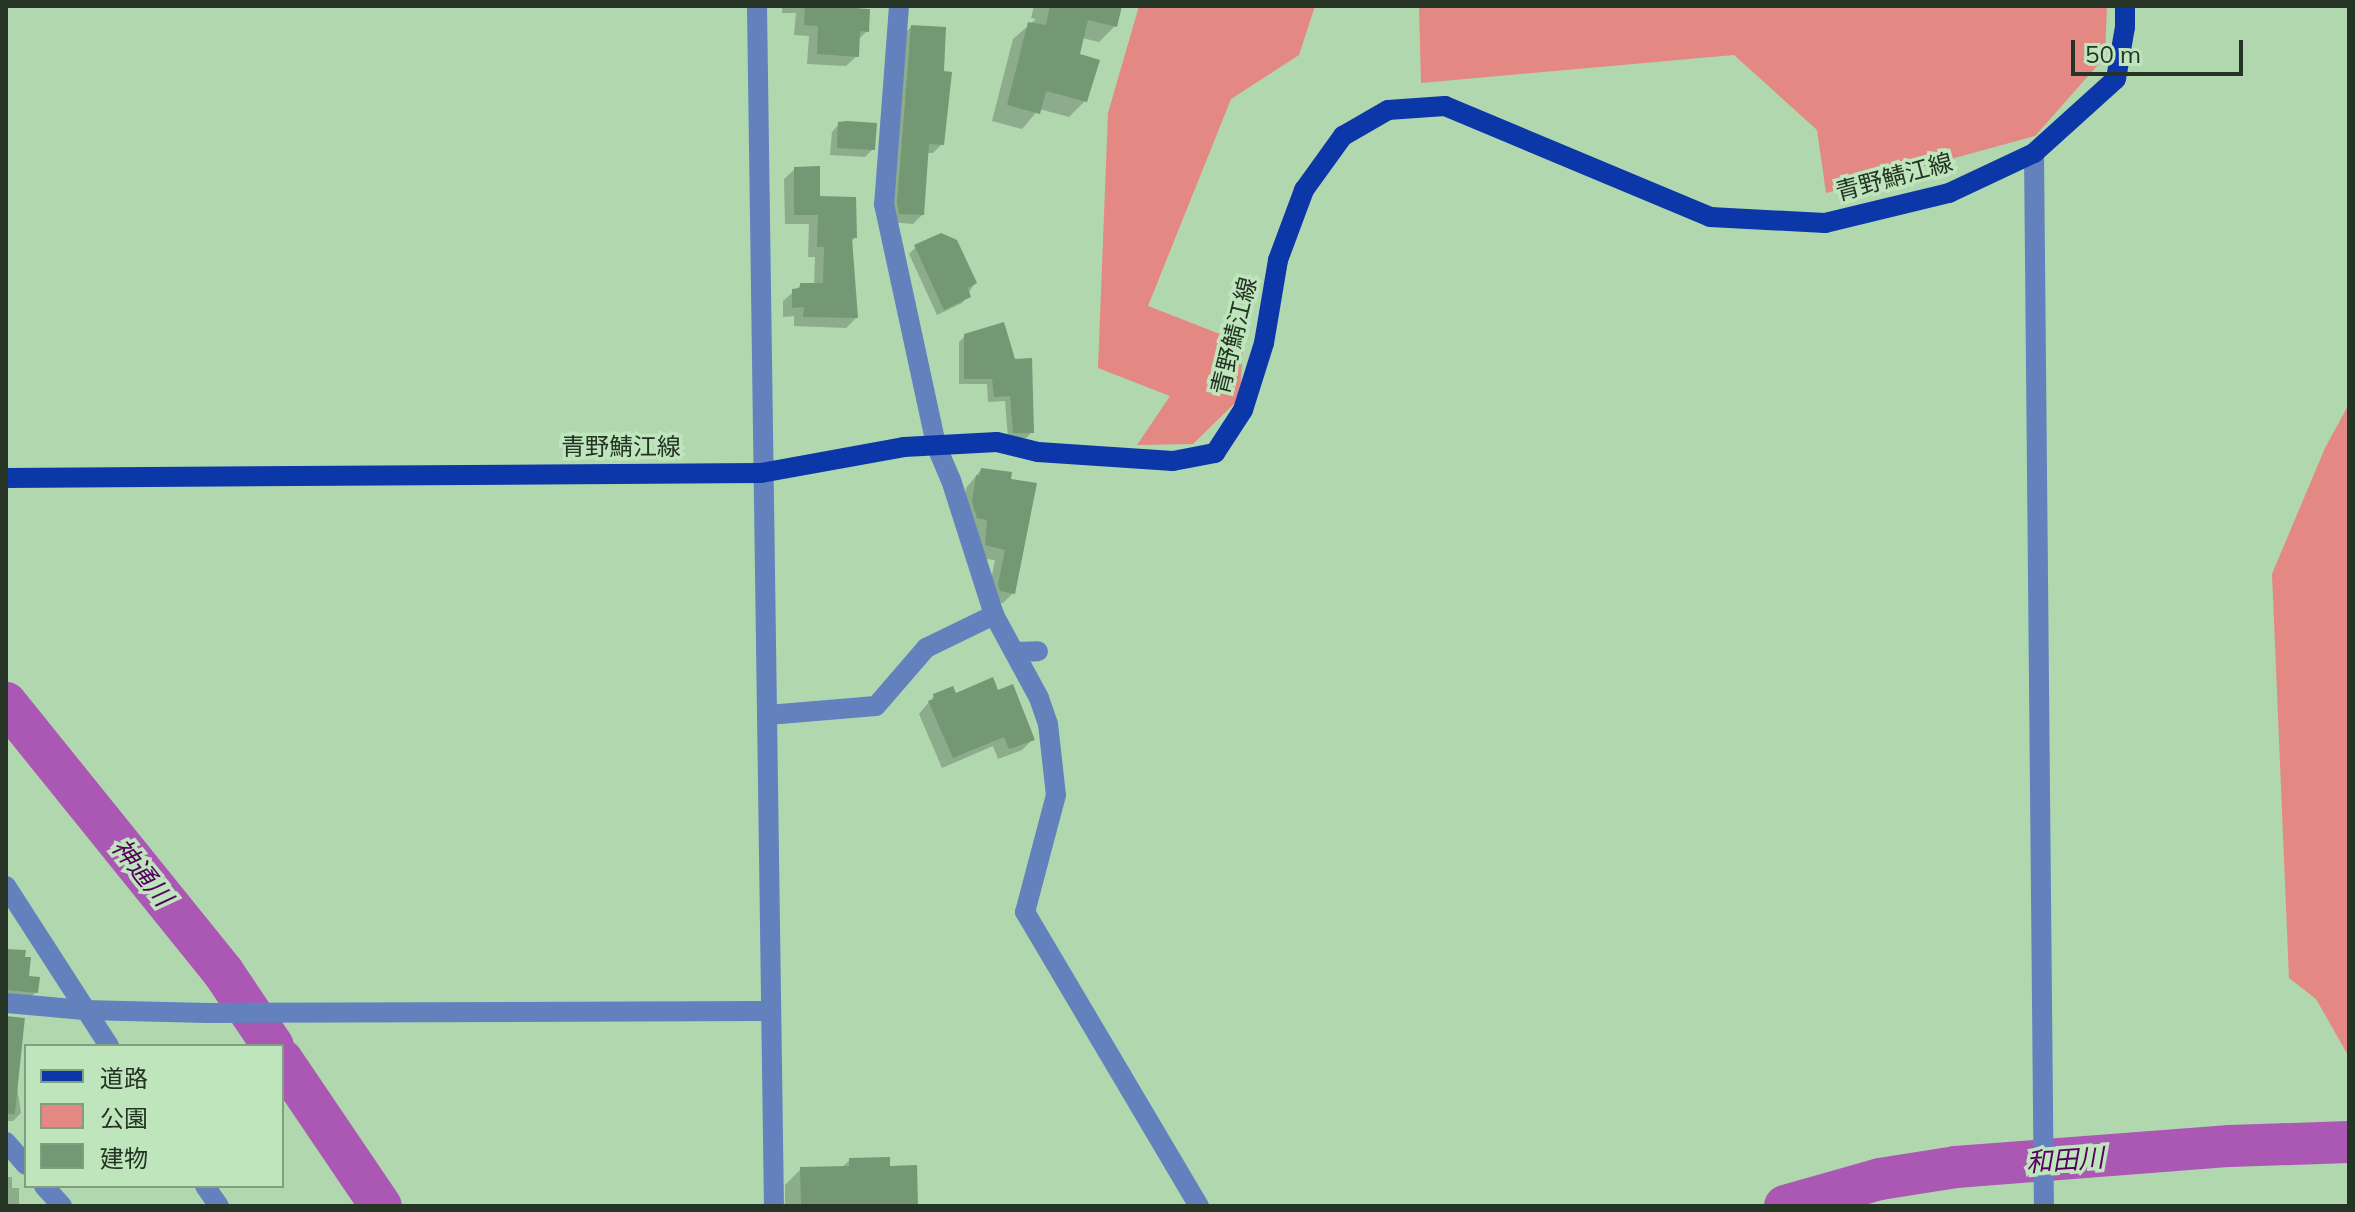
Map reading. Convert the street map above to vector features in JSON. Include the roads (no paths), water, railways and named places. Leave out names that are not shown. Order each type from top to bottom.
[{"type":"main road","name":"青野鯖江線","points":[[6,478],[761,473],[936,445],[997,442],[1038,452],[1173,461],[1215,453],[1243,410],[1264,343],[1278,260],[1304,190],[1343,136],[1388,110],[1445,106],[1710,217],[1825,223],[1949,193],[2034,153],[2116,79],[2125,27],[2125,6]]},
{"type":"street","points":[[757,6],[761,473],[768,715],[774,1206]]},
{"type":"street","points":[[899,6],[884,204],[936,445],[951,480],[994,615],[1048,724],[1056,795],[1025,912],[1199,1206]]},
{"type":"street","points":[[2034,153],[2044,1206]]},
{"type":"street","points":[[768,715],[876,706],[926,648],[994,615]]},
{"type":"street","points":[[1015,652],[1038,651]]},
{"type":"street","points":[[6,886],[108,1044]]},
{"type":"street","points":[[6,1003],[84,1010],[289,1014],[770,1011]]},
{"type":"street","points":[[6,1142],[24,1163]]},
{"type":"street","points":[[46,1188],[62,1206]]},
{"type":"street","points":[[206,1188],[219,1206]]},
{"type":"waterway","name":"神通川","points":[[6,703],[223,972],[272,1044]]},
{"type":"waterway","name":"神通川","points":[[284,1063],[381,1206]]},
{"type":"waterway","name":"和田川","points":[[1785,1206],[1880,1179],[1956,1167],[2230,1146],[2349,1142]]}]
